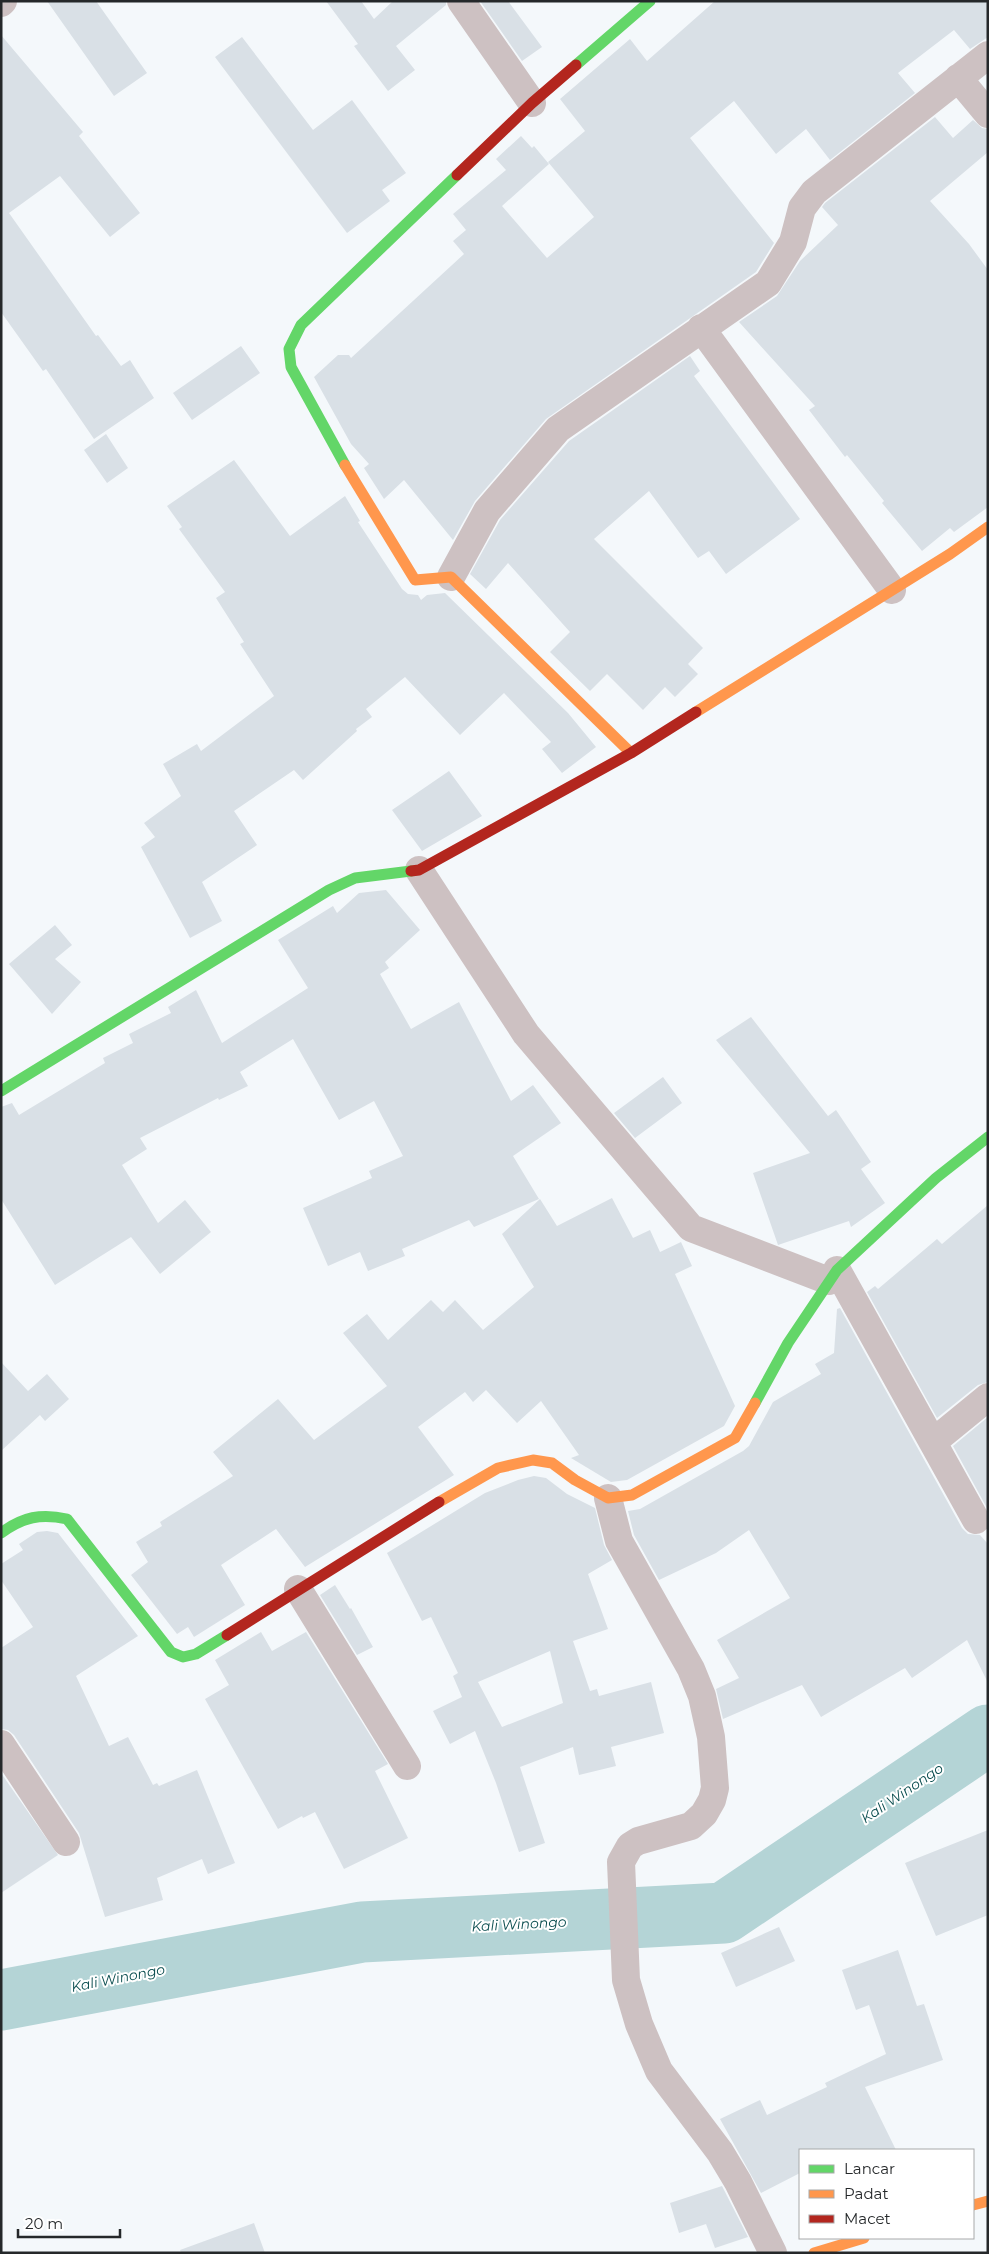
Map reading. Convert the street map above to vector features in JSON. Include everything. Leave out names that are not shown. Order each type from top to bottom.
[{"type":"street","points":[[461,1],[532,104]]},
{"type":"street","points":[[630,753],[451,577],[415,580],[348,471],[291,367],[289,349],[301,325],[532,104],[650,1]]},
{"type":"street","points":[[451,577],[487,511],[558,429],[768,283],[792,242],[802,208],[814,192],[988,55]]},
{"type":"street","points":[[958,78],[988,114]]},
{"type":"street","points":[[701,328],[892,590]]},
{"type":"street","points":[[1,1091],[329,890],[355,878],[419,870],[630,753],[892,590],[988,527]]},
{"type":"street","points":[[419,870],[526,1034],[691,1228],[833,1276],[933,1442],[976,1520]]},
{"type":"street","points":[[1,1534],[10,1526],[36,1514],[67,1519],[171,1652],[183,1657],[196,1654],[451,1494],[498,1468],[533,1460],[552,1463],[575,1480],[608,1498],[632,1495],[735,1438],[788,1343],[833,1276],[936,1178],[988,1137]]},
{"type":"street","points":[[933,1442],[988,1397]]},
{"type":"street","points":[[608,1498],[619,1541],[691,1669],[702,1696],[711,1737],[715,1788],[712,1800],[704,1814],[691,1826],[638,1841],[630,1846],[621,1862],[626,1980],[639,2024],[659,2071],[720,2152],[738,2182],[773,2253]]},
{"type":"street","points":[[298,1589],[407,1766]]},
{"type":"street","points":[[1,1744],[66,1842]]},
{"type":"street","points":[[974,2205],[988,2201]]},
{"type":"street","points":[[814,2253],[861,2239]]},
{"type":"building","points":[[47,1],[96,1],[147,73],[114,96]]},
{"type":"building","points":[[326,1],[361,1],[374,19],[393,1],[446,1],[446,5],[396,46],[415,70],[388,91],[354,46],[358,44]]},
{"type":"building","points":[[480,1],[508,1],[542,47],[522,61]]},
{"type":"building","points":[[715,1],[988,1],[988,37],[970,49],[954,30],[898,73],[915,93],[830,160],[806,129],[776,154],[734,101],[690,138],[774,243],[756,272],[546,419],[475,501],[453,540],[404,480],[384,499],[364,468],[369,464],[351,444],[314,377],[338,355],[349,355],[351,358],[464,254],[453,241],[466,230],[453,214],[506,170],[496,159],[521,136],[532,148],[534,146],[549,164],[502,206],[547,258],[594,217],[548,162],[585,131],[560,99],[630,39],[647,61]]},
{"type":"building","points":[[1,35],[83,132],[79,136],[140,213],[110,237],[60,176],[9,213],[96,336],[98,335],[121,366],[130,360],[154,398],[94,439],[46,369],[43,371],[1,312]]},
{"type":"building","points":[[242,37],[313,130],[352,100],[406,173],[382,190],[390,201],[347,233],[215,57]]},
{"type":"building","points":[[935,117],[953,138],[973,120],[982,128],[988,129],[988,152],[930,201],[969,244],[988,270],[988,507],[954,532],[950,528],[922,551],[882,503],[884,501],[847,455],[845,457],[809,410],[815,406],[739,322],[777,296],[800,261],[838,225],[822,207],[825,203]]},
{"type":"building","points":[[241,346],[260,373],[192,420],[173,393]]},
{"type":"building","points":[[690,356],[700,371],[694,376],[800,519],[726,574],[709,551],[698,558],[649,491],[594,539],[703,648],[688,664],[698,674],[675,697],[665,687],[643,710],[607,674],[590,691],[550,652],[570,632],[508,563],[486,589],[470,574],[500,520],[569,441]]},
{"type":"building","points":[[106,434],[128,468],[107,483],[84,450]]},
{"type":"building","points":[[234,460],[290,536],[345,496],[360,521],[358,522],[402,589],[408,594],[418,595],[421,600],[427,595],[445,593],[568,713],[596,747],[562,773],[542,749],[551,742],[504,693],[460,735],[405,677],[366,709],[372,717],[356,729],[357,731],[303,780],[294,770],[234,811],[257,845],[202,882],[222,921],[190,938],[141,847],[155,837],[144,823],[181,796],[163,764],[197,744],[201,751],[274,696],[240,644],[244,642],[216,598],[225,592],[179,529],[182,527],[167,506]]},
{"type":"building","points":[[449,771],[482,816],[422,851],[392,810]]},
{"type":"building","points":[[386,890],[420,930],[385,962],[389,968],[380,974],[411,1029],[459,1002],[511,1101],[533,1085],[561,1123],[513,1156],[539,1199],[474,1227],[469,1220],[402,1249],[405,1256],[368,1271],[360,1252],[328,1266],[303,1208],[372,1178],[369,1171],[403,1156],[374,1101],[339,1120],[293,1039],[240,1072],[248,1086],[219,1100],[218,1098],[140,1138],[147,1149],[122,1165],[158,1223],[185,1200],[211,1232],[160,1274],[131,1237],[55,1285],[1,1199],[1,1107],[12,1103],[19,1115],[105,1063],[103,1058],[133,1043],[129,1034],[171,1013],[168,1007],[196,990],[222,1043],[308,988],[278,940],[333,906],[337,913],[359,893]]},
{"type":"building","points":[[55,925],[72,945],[55,959],[81,982],[52,1014],[9,964]]},
{"type":"building","points":[[751,1017],[828,1116],[836,1110],[871,1162],[861,1169],[885,1203],[851,1227],[849,1221],[778,1245],[753,1173],[810,1153],[716,1040]]},
{"type":"building","points":[[663,1077],[682,1103],[635,1138],[614,1113]]},
{"type":"building","points":[[612,1198],[633,1238],[650,1230],[660,1252],[681,1242],[692,1266],[675,1274],[735,1406],[724,1426],[627,1480],[611,1482],[571,1458],[579,1455],[541,1401],[517,1423],[486,1390],[473,1402],[465,1392],[418,1427],[454,1475],[305,1567],[276,1529],[221,1565],[245,1605],[194,1637],[188,1627],[177,1634],[131,1575],[148,1562],[136,1542],[162,1526],[160,1522],[233,1476],[213,1452],[278,1399],[314,1440],[387,1386],[343,1333],[367,1314],[388,1340],[431,1300],[443,1312],[455,1300],[483,1330],[534,1287],[502,1234],[540,1199],[557,1226]]},
{"type":"building","points":[[988,1205],[988,1382],[978,1385],[937,1418],[867,1292],[875,1286],[878,1289],[937,1239],[942,1244]]},
{"type":"building","points":[[840,1308],[962,1528],[968,1534],[980,1535],[988,1544],[988,1683],[967,1640],[912,1678],[905,1668],[821,1717],[802,1685],[723,1719],[716,1689],[739,1678],[717,1640],[790,1598],[749,1530],[716,1553],[659,1580],[634,1535],[628,1511],[640,1509],[749,1446],[773,1402],[821,1374],[815,1364],[834,1353],[837,1309]]},
{"type":"building","points":[[1,1362],[28,1391],[47,1374],[69,1399],[45,1421],[40,1415],[1,1451]]},
{"type":"building","points":[[988,1417],[988,1507],[987,1508],[953,1446]]},
{"type":"building","points":[[534,1476],[546,1478],[567,1494],[595,1508],[604,1545],[612,1560],[588,1574],[608,1629],[573,1641],[590,1691],[597,1689],[599,1696],[651,1682],[664,1733],[611,1747],[616,1766],[579,1775],[573,1747],[520,1767],[545,1843],[519,1852],[496,1783],[475,1731],[450,1744],[433,1711],[462,1697],[453,1676],[458,1673],[431,1617],[422,1621],[387,1553],[485,1493]],"holes":[[[550,1651],[563,1703],[502,1727],[478,1682]]]},
{"type":"building","points":[[37,1532],[58,1533],[138,1636],[76,1676],[109,1746],[128,1737],[153,1785],[157,1783],[159,1786],[197,1770],[235,1863],[208,1874],[202,1859],[157,1878],[163,1900],[105,1917],[79,1833],[14,1735],[8,1730],[1,1729],[1,1648],[33,1627],[1,1580],[1,1564],[23,1550],[19,1544]]},
{"type":"building","points":[[335,1585],[351,1608],[373,1647],[357,1655],[320,1595]]},
{"type":"building","points":[[261,1632],[272,1651],[306,1632],[388,1764],[375,1771],[408,1838],[344,1869],[315,1812],[303,1818],[302,1816],[278,1829],[205,1699],[229,1685],[215,1660]]},
{"type":"building","points":[[1,1773],[58,1855],[1,1893]]},
{"type":"building","points":[[988,1830],[988,1915],[936,1936],[905,1863]]},
{"type":"building","points":[[779,1927],[795,1961],[736,1987],[721,1953]]},
{"type":"building","points":[[898,1950],[917,2006],[924,2004],[943,2060],[865,2087],[896,2149],[799,2149],[799,2174],[761,2193],[720,2119],[760,2100],[767,2115],[827,2087],[825,2083],[886,2054],[869,2005],[856,2010],[842,1970]]},
{"type":"building","points":[[722,2186],[748,2237],[715,2248],[706,2224],[679,2233],[670,2203]]},
{"type":"building","points":[[254,2223],[265,2253],[181,2253],[180,2250]]},
{"type":"waterway","name":"Kali Winongo","points":[[1,2000],[362,1932],[724,1913],[988,1735]]},
{"type":"traffic: fast","points":[[576,65],[650,1]]},
{"type":"traffic: fast","points":[[345,465],[291,367],[289,349],[301,325],[457,175]]},
{"type":"traffic: fast","points":[[1,1091],[329,890],[355,878],[411,871]]},
{"type":"traffic: fast","points":[[755,1403],[788,1343],[837,1270],[936,1178],[988,1137]]},
{"type":"traffic: fast","points":[[1,1533],[17,1523],[32,1518],[49,1516],[67,1519],[171,1652],[183,1657],[196,1654],[227,1635]]},
{"type":"traffic: slow","points":[[345,465],[415,580],[451,577],[631,753]]},
{"type":"traffic: slow","points":[[696,712],[950,554],[988,527]]},
{"type":"traffic: slow","points":[[439,1502],[498,1468],[533,1460],[552,1463],[575,1480],[608,1498],[632,1495],[735,1438],[755,1403]]},
{"type":"traffic: slow","points":[[974,2205],[988,2201]]},
{"type":"traffic: slow","points":[[814,2253],[861,2239]]},
{"type":"traffic: jam","points":[[457,175],[532,103],[576,65]]},
{"type":"traffic: jam","points":[[411,871],[419,870],[631,753],[696,712]]},
{"type":"traffic: jam","points":[[227,1635],[439,1502]]}]
